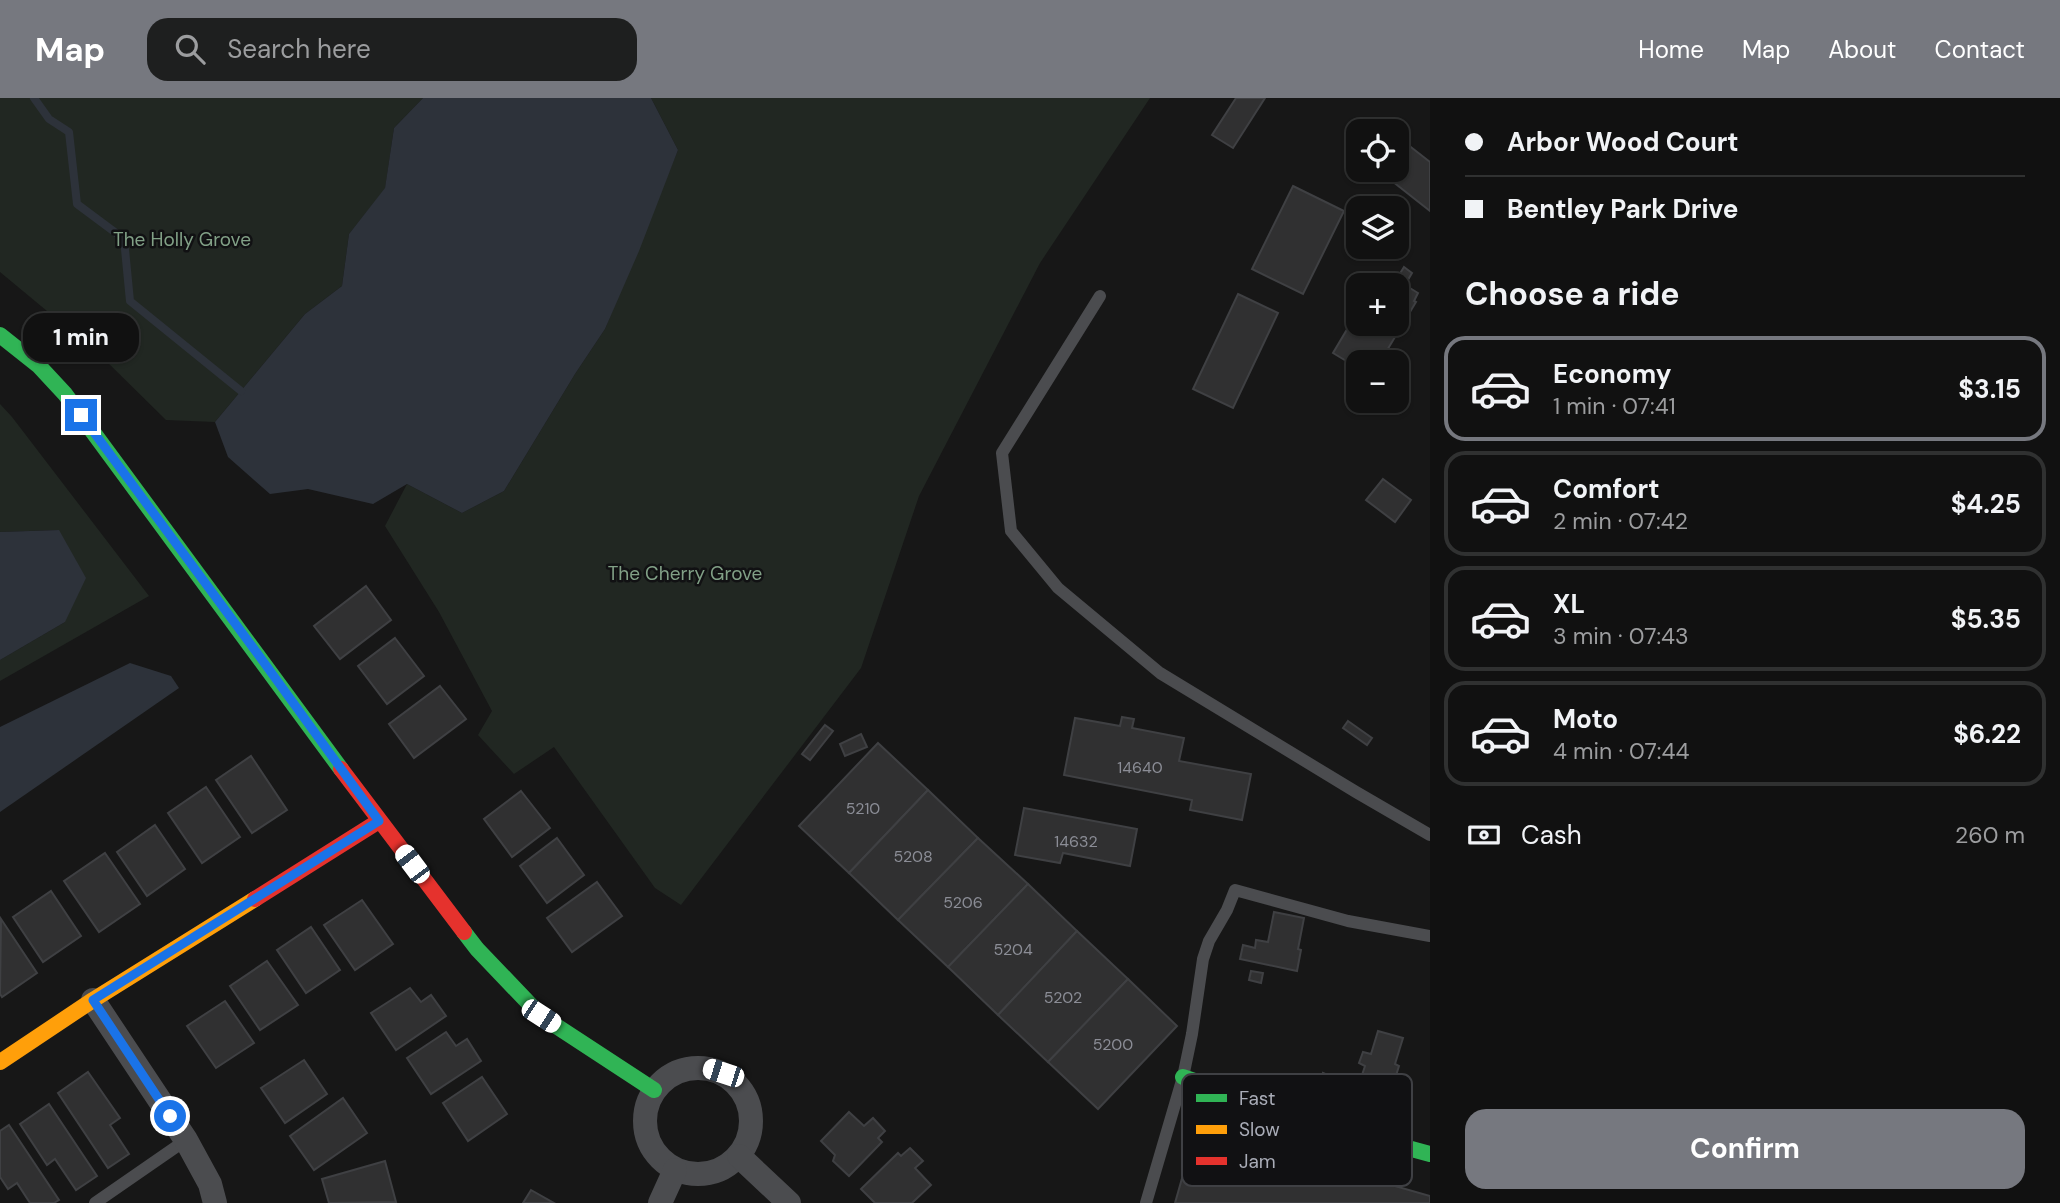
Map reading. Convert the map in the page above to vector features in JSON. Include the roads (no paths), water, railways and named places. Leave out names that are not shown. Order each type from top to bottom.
[{"type":"street","points":[[0,335],[39,366],[65,394],[379,821],[477,949],[541,1016],[654,1090]]},
{"type":"street","points":[[0,1062],[93,1000],[379,821]]},
{"type":"street","points":[[93,1000],[186,1140],[210,1184],[215,1203]]},
{"type":"street","points":[[704,1067],[723,1073],[738,1085],[748,1101],[752,1120],[749,1139],[739,1156],[720,1170],[698,1175],[676,1170],[660,1159],[649,1144],[644,1126],[646,1107],[654,1090],[667,1076],[685,1068],[704,1067]]},
{"type":"street","points":[[1412,1149],[1430,1154]]},
{"type":"street","points":[[739,1156],[789,1203]]},
{"type":"street","points":[[660,1203],[676,1170]]},
{"type":"lane","points":[[1100,296],[1002,453],[1011,531],[1058,588],[1160,673],[1430,835]]},
{"type":"lane","points":[[1184,1074],[1203,959],[1209,941],[1235,890],[1349,920],[1430,936]]},
{"type":"lane","points":[[1146,1203],[1182,1080]]},
{"type":"lane","points":[[95,1203],[186,1140]]},
{"type":"waterway","points":[[34,98],[49,119],[69,132],[77,204],[124,239],[130,301],[241,391]]},
{"type":"park label","name":"The Holly Grove","points":[[182,239]]},
{"type":"park label","name":"The Cherry Grove","points":[[685,573]]}]
